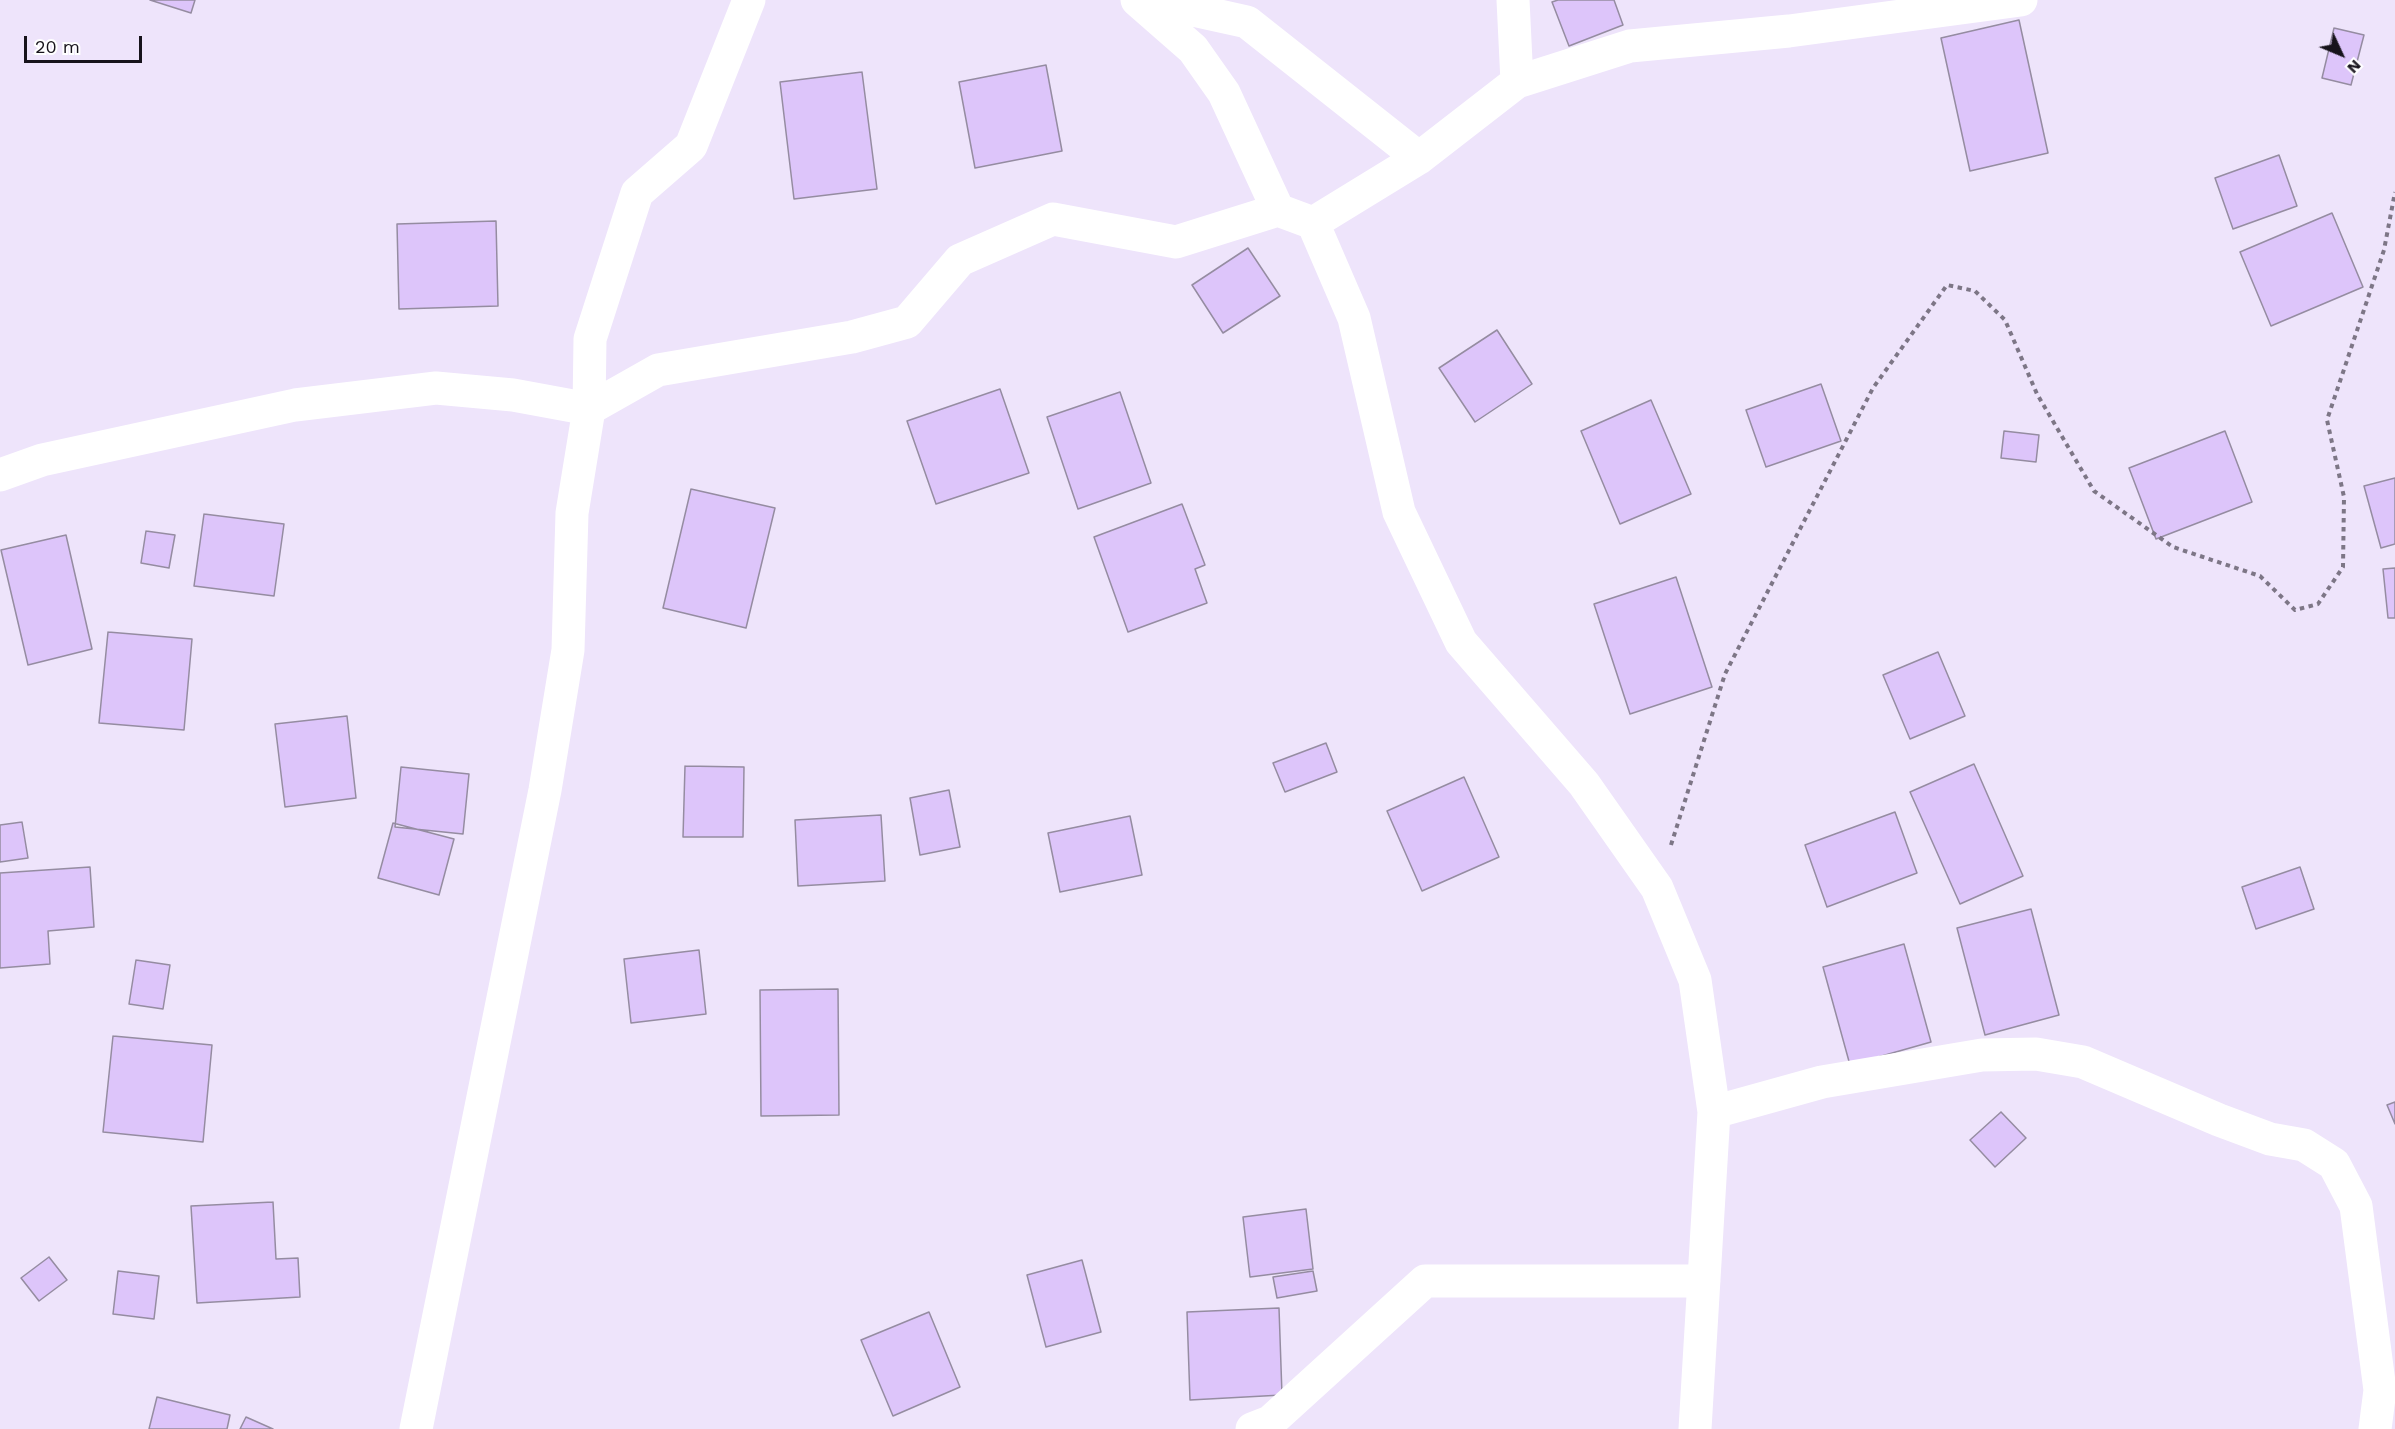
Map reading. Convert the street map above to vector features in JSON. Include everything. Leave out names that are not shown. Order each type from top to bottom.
[{"type":"street","points":[[416,1429],[545,790],[568,651],[572,513],[589,409],[590,339],[637,193],[691,146],[749,0]]},
{"type":"street","points":[[1137,0],[1193,49],[1224,93],[1278,210]]},
{"type":"street","points":[[1148,0],[1247,22],[1419,158]]},
{"type":"street","points":[[1513,0],[1517,82]]},
{"type":"street","points":[[1313,223],[1419,158],[1517,82],[1630,46],[1789,31],[2021,0]]},
{"type":"street","points":[[0,475],[42,460],[295,405],[436,388],[513,395],[589,409],[658,370],[852,337],[907,322],[960,260],[1053,219],[1176,242],[1278,210],[1313,223],[1354,318],[1399,512],[1461,642],[1584,784],[1657,888],[1695,980],[1714,1112],[1695,1429]]},
{"type":"street","points":[[1714,1112],[1822,1082],[1982,1055],[2036,1054],[2083,1062],[2218,1120],[2270,1139],[2304,1145],[2334,1164],[2356,1206],[2380,1390],[2375,1429]]},
{"type":"street","points":[[1252,1429],[1270,1422],[1425,1281],[1704,1281]]},
{"type":"path","points":[[1657,888],[1725,674],[1873,388],[1947,285],[1976,291],[2005,320],[2037,394],[2094,491],[2173,548],[2260,576],[2295,610],[2318,604],[2343,567],[2344,497],[2327,420],[2384,250],[2395,192]]},
{"type":"building","points":[[150,0],[195,0],[191,13]]},
{"type":"building","points":[[1558,0],[1614,0],[1623,25],[1569,46],[1552,2]]},
{"type":"building","points":[[2019,20],[2048,153],[1970,171],[1941,38]]},
{"type":"building","points":[[2334,28],[2364,35],[2351,85],[2322,78]]},
{"type":"building","points":[[1046,65],[1062,151],[975,168],[959,82]]},
{"type":"building","points":[[862,72],[877,189],[794,199],[780,82]]},
{"type":"building","points":[[2279,155],[2297,206],[2233,229],[2215,178]]},
{"type":"building","points":[[2332,213],[2363,287],[2271,326],[2240,252]]},
{"type":"building","points":[[496,221],[498,306],[399,309],[397,224]]},
{"type":"building","points":[[1248,248],[1280,296],[1223,333],[1192,285]]},
{"type":"building","points":[[1497,330],[1532,384],[1475,422],[1439,368]]},
{"type":"building","points":[[1821,384],[1841,441],[1766,467],[1746,410]]},
{"type":"building","points":[[1000,389],[1029,473],[936,504],[907,421]]},
{"type":"building","points":[[1120,392],[1151,483],[1078,509],[1047,417]]},
{"type":"building","points":[[1651,400],[1691,494],[1620,524],[1581,431]]},
{"type":"building","points":[[2004,431],[2039,435],[2036,462],[2001,458]]},
{"type":"building","points":[[2225,431],[2252,502],[2156,539],[2129,468]]},
{"type":"building","points":[[2395,478],[2395,544],[2381,548],[2364,486]]},
{"type":"building","points":[[691,489],[775,508],[746,628],[663,608]]},
{"type":"building","points":[[1182,504],[1205,565],[1195,569],[1207,603],[1128,632],[1094,537]]},
{"type":"building","points":[[204,514],[284,524],[274,596],[194,586]]},
{"type":"building","points":[[146,531],[175,535],[169,568],[141,563]]},
{"type":"building","points":[[66,535],[92,649],[28,665],[1,550]]},
{"type":"building","points":[[2395,568],[2395,618],[2388,618],[2383,569]]},
{"type":"building","points":[[1676,577],[1712,687],[1630,714],[1594,604]]},
{"type":"building","points":[[108,632],[192,639],[184,730],[99,723]]},
{"type":"building","points":[[1938,652],[1965,716],[1910,739],[1883,675]]},
{"type":"building","points":[[347,716],[356,798],[285,807],[275,724]]},
{"type":"building","points":[[1326,743],[1337,772],[1285,792],[1273,763]]},
{"type":"building","points":[[1974,764],[2023,876],[1960,904],[1910,792]]},
{"type":"building","points":[[685,766],[744,767],[743,837],[683,837]]},
{"type":"building","points":[[401,767],[469,774],[463,834],[395,827]]},
{"type":"building","points":[[1464,777],[1499,857],[1422,891],[1387,811]]},
{"type":"building","points":[[949,790],[960,847],[920,855],[910,798]]},
{"type":"building","points":[[1895,812],[1917,873],[1827,907],[1805,845]]},
{"type":"building","points":[[881,815],[885,881],[798,886],[795,820]]},
{"type":"building","points":[[1130,816],[1142,875],[1060,892],[1048,833]]},
{"type":"building","points":[[22,822],[28,858],[0,862],[0,825]]},
{"type":"building","points":[[393,823],[454,839],[439,895],[378,878]]},
{"type":"building","points":[[90,867],[94,927],[48,931],[50,964],[0,968],[0,873]]},
{"type":"building","points":[[2300,867],[2314,909],[2256,929],[2242,887]]},
{"type":"building","points":[[2031,909],[2059,1015],[1985,1035],[1957,928]]},
{"type":"building","points":[[1904,944],[1931,1042],[1850,1065],[1823,967]]},
{"type":"building","points":[[699,950],[706,1014],[631,1023],[624,959]]},
{"type":"building","points":[[136,960],[170,965],[163,1009],[129,1004]]},
{"type":"building","points":[[838,989],[839,1115],[761,1116],[760,990]]},
{"type":"building","points":[[113,1036],[212,1045],[203,1142],[103,1132]]},
{"type":"building","points":[[2395,1102],[2395,1124],[2387,1105]]},
{"type":"building","points":[[2001,1112],[2026,1138],[1995,1167],[1970,1140]]},
{"type":"building","points":[[273,1202],[276,1259],[298,1258],[300,1297],[197,1303],[191,1206]]},
{"type":"building","points":[[1306,1209],[1313,1269],[1250,1277],[1243,1217]]},
{"type":"building","points":[[49,1257],[67,1280],[39,1301],[21,1278]]},
{"type":"building","points":[[1082,1260],[1101,1332],[1046,1347],[1027,1275]]},
{"type":"building","points":[[118,1271],[159,1276],[154,1319],[113,1314]]},
{"type":"building","points":[[1313,1271],[1317,1291],[1277,1298],[1273,1277]]},
{"type":"building","points":[[1279,1308],[1282,1395],[1190,1400],[1187,1312]]},
{"type":"building","points":[[929,1312],[960,1387],[893,1416],[861,1340]]},
{"type":"building","points":[[157,1397],[230,1415],[227,1429],[149,1429]]},
{"type":"building","points":[[246,1417],[273,1429],[240,1429]]}]
